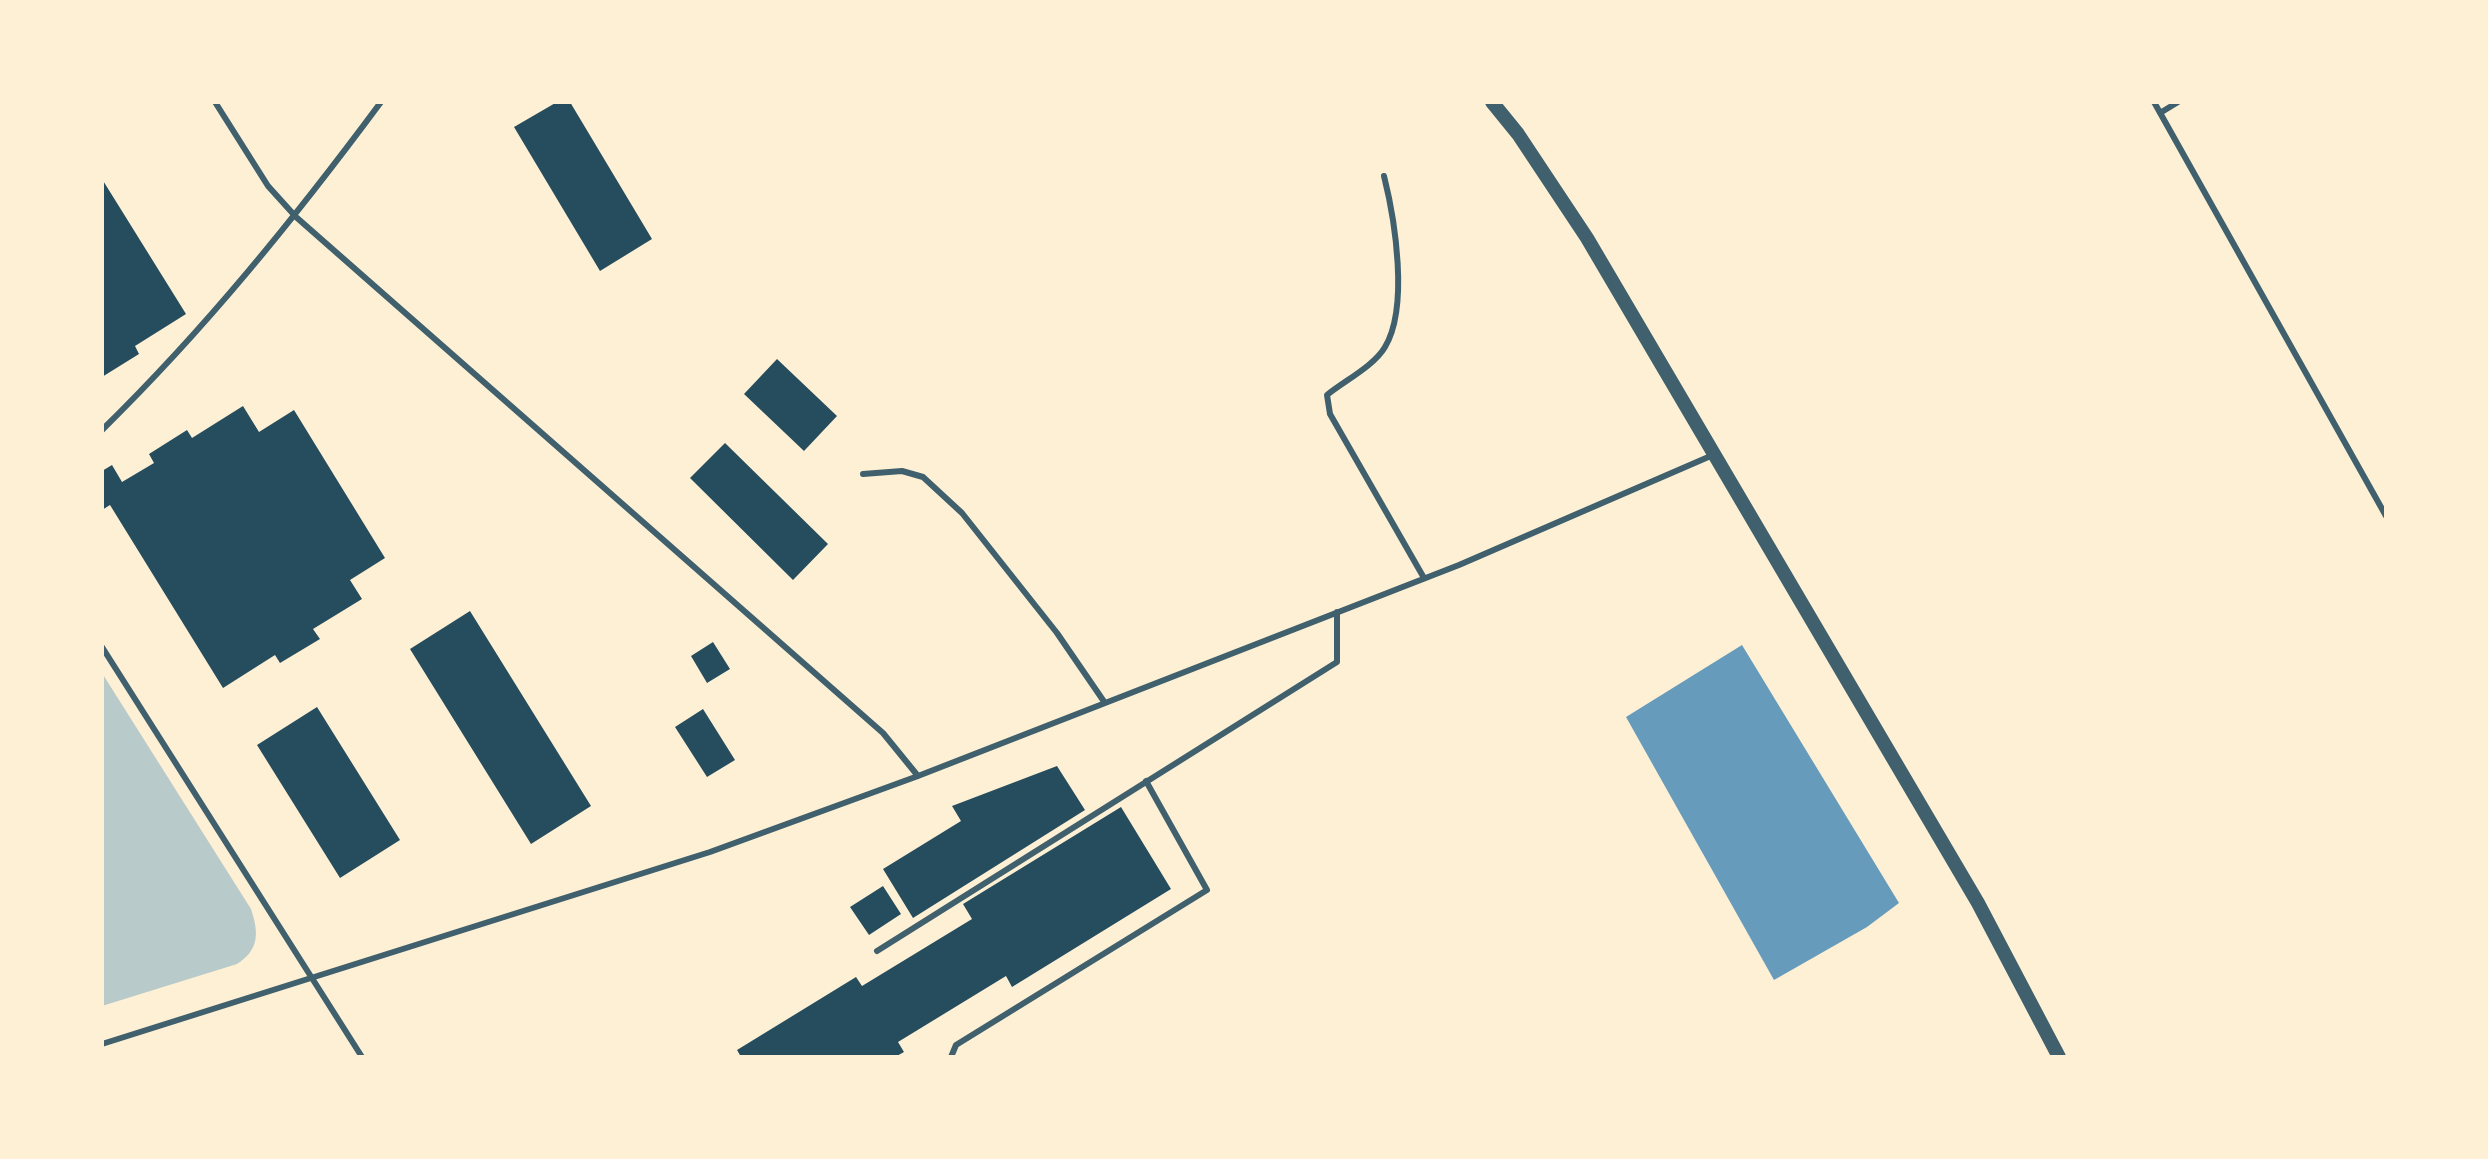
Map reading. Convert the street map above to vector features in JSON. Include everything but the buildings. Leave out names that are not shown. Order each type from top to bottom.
[{"type":"street","points":[[1492,102],[1518,134],[1587,238],[1716,454],[1978,903],[2059,1057]]},
{"type":"lane","points":[[215,102],[268,186],[296,217],[883,733],[918,776]]},
{"type":"lane","points":[[102,430],[161,371],[296,217],[381,102]]},
{"type":"lane","points":[[2154,102],[2386,516]]},
{"type":"lane","points":[[2160,113],[2178,102]]},
{"type":"lane","points":[[1384,176],[1392,208],[1397,323],[1383,350],[1327,395],[1330,414],[1424,578]]},
{"type":"lane","points":[[102,1044],[710,852],[918,776],[1424,578],[1716,454]]},
{"type":"lane","points":[[863,474],[902,471],[923,477],[962,513],[1057,633],[1105,703]]},
{"type":"lane","points":[[877,951],[1337,662],[1337,612]]},
{"type":"lane","points":[[102,647],[362,1057]]},
{"type":"lane","points":[[951,1057],[956,1045],[1207,890],[1146,781]]},
{"type":"shaded area","points":[[102,673],[251,909],[256,933],[250,953],[237,964],[102,1006]]},
{"type":"water","points":[[1742,645],[1899,903],[1867,927],[1774,980],[1626,717]]}]
